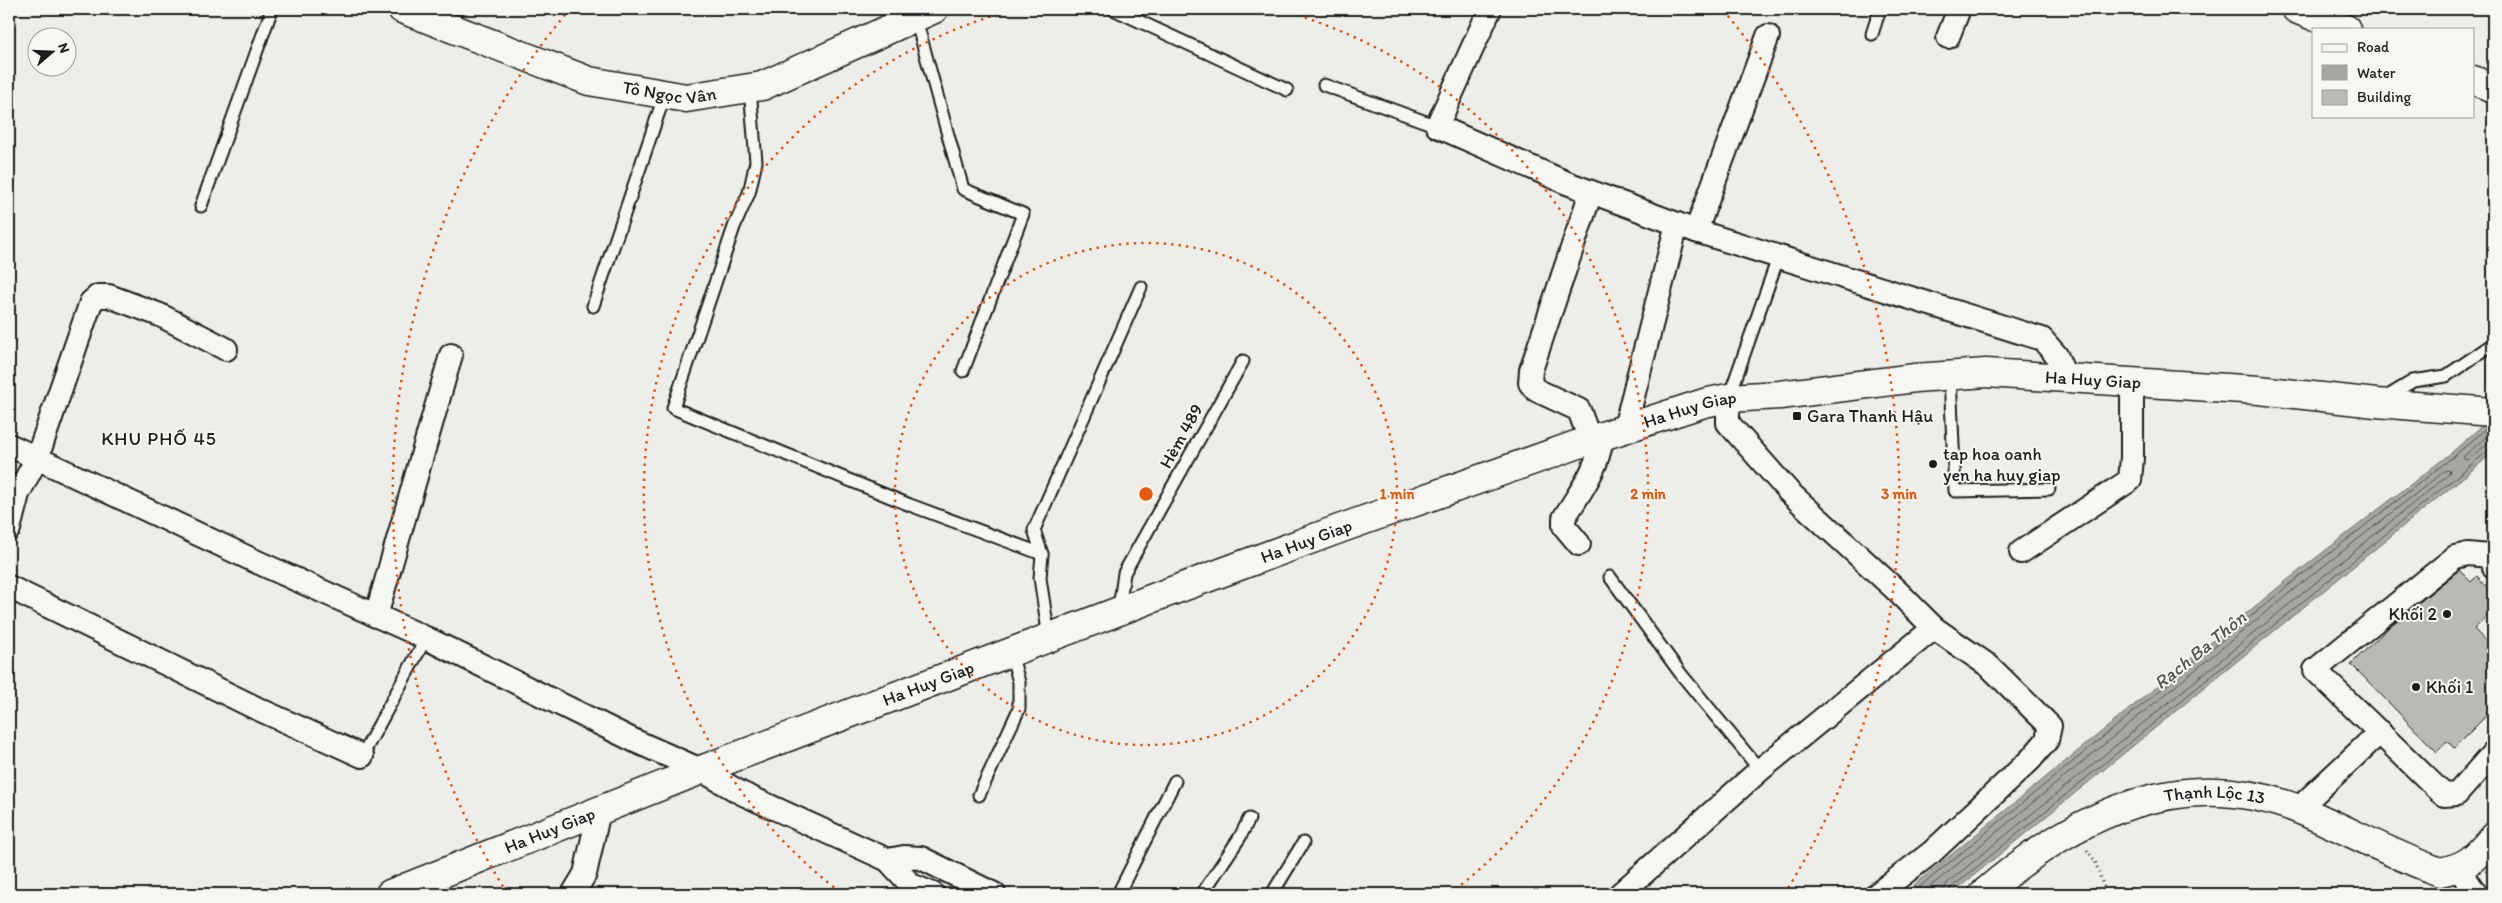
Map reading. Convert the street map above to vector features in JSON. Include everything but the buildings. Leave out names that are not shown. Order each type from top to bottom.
[{"type":"main road","name":"Tô Ngọc Vân","points":[[402,9],[588,81],[686,98],[762,86],[925,13]]},
{"type":"main road","points":[[2296,9],[2344,28]]},
{"type":"main road","points":[[2474,80],[2493,88]]},
{"type":"main road","name":"Ha Huy Giap","points":[[390,894],[701,770],[1119,611],[1339,529],[1606,435],[1704,403],[1728,398],[1986,373],[2259,390],[2376,403],[2493,412]]},
{"type":"main road","name":"Thạnh Lộc 13","points":[[1983,894],[2068,832],[2106,812],[2172,793],[2219,792],[2258,797],[2298,809],[2417,864],[2440,872],[2458,869]]},
{"type":"main road","points":[[2458,869],[2474,859],[2493,837]]},
{"type":"street","points":[[1490,9],[1437,126],[1591,192],[1686,227],[1778,258],[2042,338],[2056,355],[2066,378]]},
{"type":"street","points":[[1948,37],[1959,9]]},
{"type":"street","points":[[1579,544],[1564,526],[1564,518],[1596,466],[1606,435],[1686,227],[1768,36]]},
{"type":"street","points":[[1591,192],[1531,370],[1530,384],[1536,390],[1579,410],[1606,435]]},
{"type":"street","points":[[9,529],[18,494],[37,458],[91,302],[98,296],[109,296],[160,314],[226,349]]},
{"type":"street","points":[[376,616],[450,355]]},
{"type":"street","points":[[2021,552],[2130,480],[2132,458],[2132,382]]},
{"type":"street","points":[[1728,398],[1728,423],[1783,485],[1934,628],[1989,666],[2050,726],[2047,740],[2030,760],[1932,852],[1877,894]]},
{"type":"street","points":[[9,445],[426,638],[635,741],[701,770],[741,793],[888,860],[911,885],[933,894]]},
{"type":"street","points":[[2492,757],[2457,794],[2444,795],[2315,670],[2455,557],[2468,554],[2489,556],[2493,566]]},
{"type":"street","points":[[9,588],[256,708],[362,756]]},
{"type":"street","points":[[1620,894],[1760,770],[1934,628]]},
{"type":"street","points":[[2298,809],[2380,732]]},
{"type":"street","points":[[574,894],[585,874],[599,811]]},
{"type":"street","points":[[888,860],[904,857],[921,858],[994,894]]},
{"type":"street","points":[[2458,869],[2476,894]]},
{"type":"lane","points":[[201,206],[272,9]]},
{"type":"lane","points":[[1113,9],[1286,90]]},
{"type":"lane","points":[[1872,34],[1880,9]]},
{"type":"lane","points":[[925,13],[963,189],[1023,214],[963,372]]},
{"type":"lane","points":[[1324,85],[1437,126]]},
{"type":"lane","points":[[750,88],[756,162],[749,193],[734,227],[673,408],[910,505],[1042,554]]},
{"type":"lane","points":[[593,306],[665,94]]},
{"type":"lane","points":[[1728,398],[1778,258]]},
{"type":"lane","points":[[1049,638],[1040,578],[1042,554],[1034,530],[1141,287]]},
{"type":"lane","points":[[2376,403],[2399,387],[2413,381],[2446,376],[2493,344]]},
{"type":"lane","name":"Hèm 489","points":[[1119,611],[1124,574],[1243,361]]},
{"type":"lane","points":[[1950,376],[1955,491],[2049,489]]},
{"type":"lane","points":[[1610,577],[1681,674],[1760,770]]},
{"type":"lane","points":[[362,756],[426,638]]},
{"type":"lane","points":[[979,795],[1019,709],[1019,682],[1011,653]]},
{"type":"lane","points":[[1118,894],[1175,781]]},
{"type":"lane","points":[[1202,894],[1240,838],[1249,819]]},
{"type":"lane","points":[[1272,894],[1303,843]]},
{"type":"path","points":[[2068,832],[2080,841],[2095,861],[2106,894]]},
{"type":"water","points":[[2493,416],[2493,453],[1951,894],[1903,894],[2286,581],[2451,453]]},
{"type":"place","name":"Gara Thanh Hậu","points":[[1797,416]]},
{"type":"place","name":"tap hoa oanh yen ha huy giap","points":[[1933,464]]},
{"type":"place","name":"Khối 2","points":[[2447,614]]},
{"type":"place","name":"Khối 1","points":[[2416,687]]},
{"type":"district","name":"KHU PHỐ 45","points":[[159,438]]},
{"type":"water label","name":"Rạch Ba Thôn","points":[[2200,650]]}]
